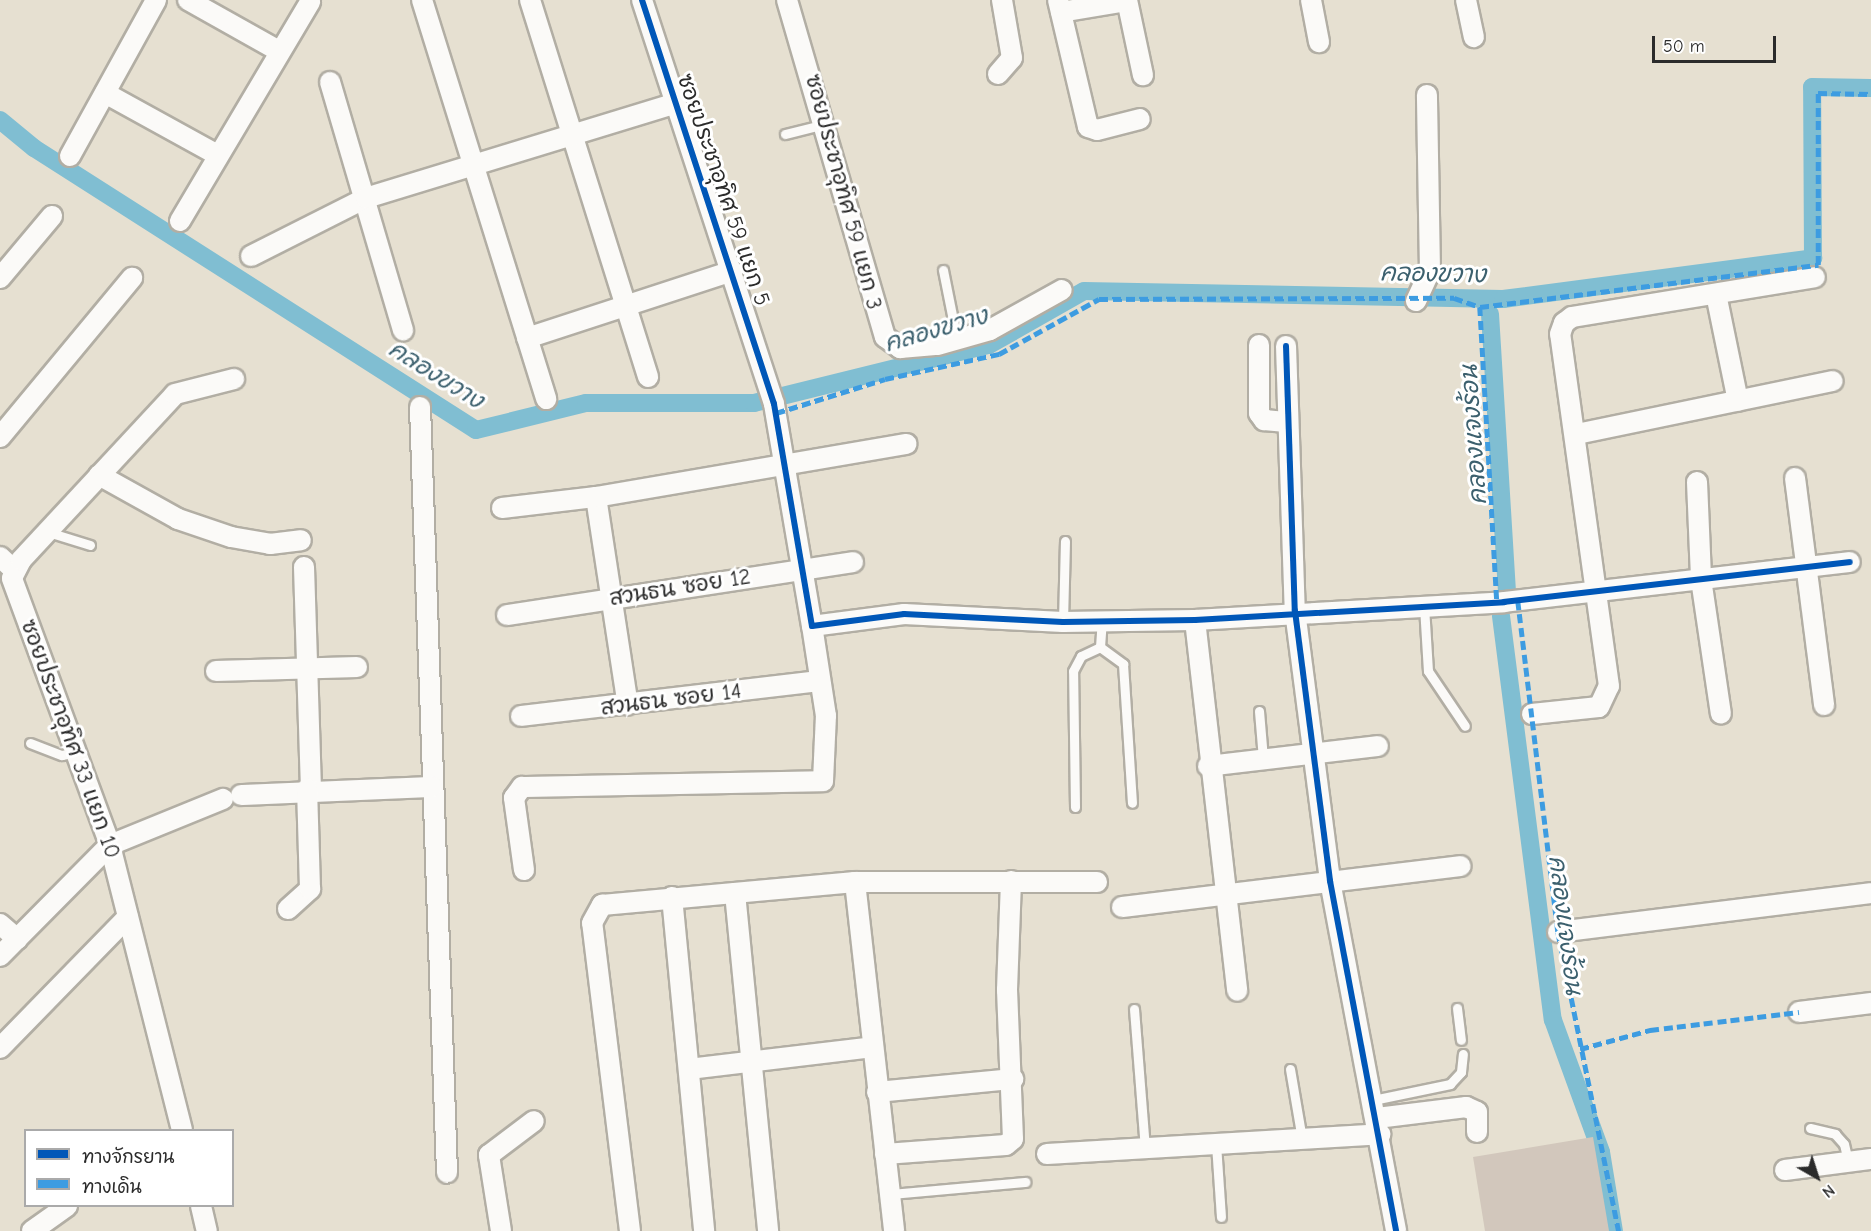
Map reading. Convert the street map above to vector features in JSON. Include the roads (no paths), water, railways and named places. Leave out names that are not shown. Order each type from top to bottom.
[{"type":"street","points":[[70,156],[156,0]]},
{"type":"street","points":[[188,0],[279,51]]},
{"type":"street","points":[[422,0],[546,399]]},
{"type":"street","points":[[530,0],[570,136],[648,376]]},
{"type":"street","name":"ซอยประชาอุทิศ 59 แยก 5","points":[[524,870],[513,798],[522,787],[819,783],[828,768],[812,626],[772,398],[732,271],[674,104],[642,0]]},
{"type":"street","name":"ซอยประชาอุทิศ 59 แยก 3","points":[[787,0],[827,124],[885,337],[900,348],[957,340],[990,330],[1062,290]]},
{"type":"street","points":[[998,74],[1012,58],[1002,0]]},
{"type":"street","points":[[1311,0],[1318,42]]},
{"type":"street","points":[[1466,0],[1473,37]]},
{"type":"street","points":[[1140,119],[1097,130],[1088,127],[1060,6],[1127,1],[1143,75]]},
{"type":"street","points":[[180,221],[309,2]]},
{"type":"street","points":[[330,82],[403,330]]},
{"type":"street","points":[[105,93],[218,155]]},
{"type":"street","points":[[1418,298],[1430,271],[1427,95]]},
{"type":"street","points":[[251,256],[366,198],[674,104]]},
{"type":"street","points":[[0,278],[52,216]]},
{"type":"street","points":[[527,338],[732,271]]},
{"type":"street","points":[[1532,714],[1599,707],[1607,699],[1599,591],[1577,434],[1560,334],[1564,323],[1572,317],[1815,277]]},
{"type":"street","points":[[0,437],[132,278]]},
{"type":"street","points":[[1716,294],[1738,401]]},
{"type":"street","points":[[1259,345],[1259,413],[1264,420],[1287,422]]},
{"type":"street","points":[[1286,346],[1295,611],[1317,753],[1330,881],[1377,1118],[1396,1231]]},
{"type":"street","name":"ซอยประชาอุทิศ 33 แยก 10","points":[[177,1128],[110,845],[7,564],[48,532],[175,394],[234,379]]},
{"type":"street","points":[[1577,434],[1833,381]]},
{"type":"street","points":[[420,407],[447,1173]]},
{"type":"street","points":[[502,508],[596,497],[907,444]]},
{"type":"street","points":[[99,475],[178,519],[231,537],[270,544],[301,540]]},
{"type":"street","points":[[1795,478],[1804,567],[1824,705]]},
{"type":"street","points":[[1697,482],[1701,579],[1720,714]]},
{"type":"street","points":[[596,497],[628,705]]},
{"type":"street","name":"สวนธน ซอย 12","points":[[507,615],[800,568],[853,562]]},
{"type":"street","points":[[812,626],[944,614],[1063,622],[1195,620],[1295,611],[1424,606],[1599,591],[1850,562]]},
{"type":"street","points":[[288,909],[310,889],[304,567]]},
{"type":"street","points":[[1195,620],[1208,766],[1237,991]]},
{"type":"street","points":[[216,671],[357,668]]},
{"type":"street","name":"สวนธน ซอย 14","points":[[521,716],[820,681]]},
{"type":"street","points":[[1208,766],[1378,746]]},
{"type":"street","points":[[0,956],[110,845],[232,797],[309,789],[432,787]]},
{"type":"street","points":[[1122,907],[1461,866]]},
{"type":"street","points":[[885,1154],[1006,1145],[1017,1130],[1007,990],[1011,881]]},
{"type":"street","points":[[855,882],[894,1231]]},
{"type":"street","points":[[630,1231],[592,923],[595,913],[612,902],[855,882],[1097,882]]},
{"type":"street","points":[[735,893],[768,1231]]},
{"type":"street","points":[[1558,932],[1871,893]]},
{"type":"street","points":[[672,897],[704,1231]]},
{"type":"street","points":[[0,1048],[128,917]]},
{"type":"street","points":[[0,924],[17,939]]},
{"type":"street","points":[[1799,1011],[1871,1003]]},
{"type":"street","points":[[689,1069],[873,1047]]},
{"type":"street","points":[[877,1092],[1013,1079]]},
{"type":"street","points":[[1047,1154],[1302,1139],[1377,1118],[1466,1107],[1477,1112],[1477,1132]]},
{"type":"street","points":[[501,1231],[489,1155],[534,1121]]},
{"type":"street","points":[[1785,1170],[1871,1159]]},
{"type":"street","points":[[32,1231],[66,1207]]},
{"type":"street","points":[[201,1207],[207,1231]]},
{"type":"lane","points":[[784,134],[827,124]]},
{"type":"lane","points":[[943,270],[957,340]]},
{"type":"lane","points":[[48,532],[90,545]]},
{"type":"lane","points":[[1063,622],[1065,541]]},
{"type":"lane","points":[[1424,606],[1428,671],[1465,726]]},
{"type":"lane","points":[[1100,647],[1102,621]]},
{"type":"lane","points":[[1100,647],[1123,664],[1132,802]]},
{"type":"lane","points":[[1075,807],[1073,671],[1081,656],[1100,647]]},
{"type":"lane","points":[[1259,711],[1263,759]]},
{"type":"lane","points":[[30,743],[62,755],[76,752]]},
{"type":"lane","points":[[1457,1008],[1461,1040]]},
{"type":"lane","points":[[1134,1010],[1145,1148]]},
{"type":"lane","points":[[1377,1118],[1450,1084],[1461,1072],[1463,1054]]},
{"type":"lane","points":[[1290,1070],[1302,1139]]},
{"type":"lane","points":[[1809,1128],[1834,1134],[1844,1144],[1848,1162]]},
{"type":"lane","points":[[1216,1144],[1221,1217]]},
{"type":"lane","points":[[890,1194],[1025,1182]]},
{"type":"waterway","name":"คลองขวาง","points":[[0,120],[34,148],[476,430],[586,403],[754,403],[989,345],[1084,291],[1503,299],[1813,258],[1812,87],[1871,88]]},
{"type":"waterway","name":"คลองแจงร้อน","points":[[1490,314],[1507,589]]},
{"type":"waterway","name":"คลองแจงร้อน","points":[[1501,616],[1553,1020],[1601,1152],[1614,1231]]}]
